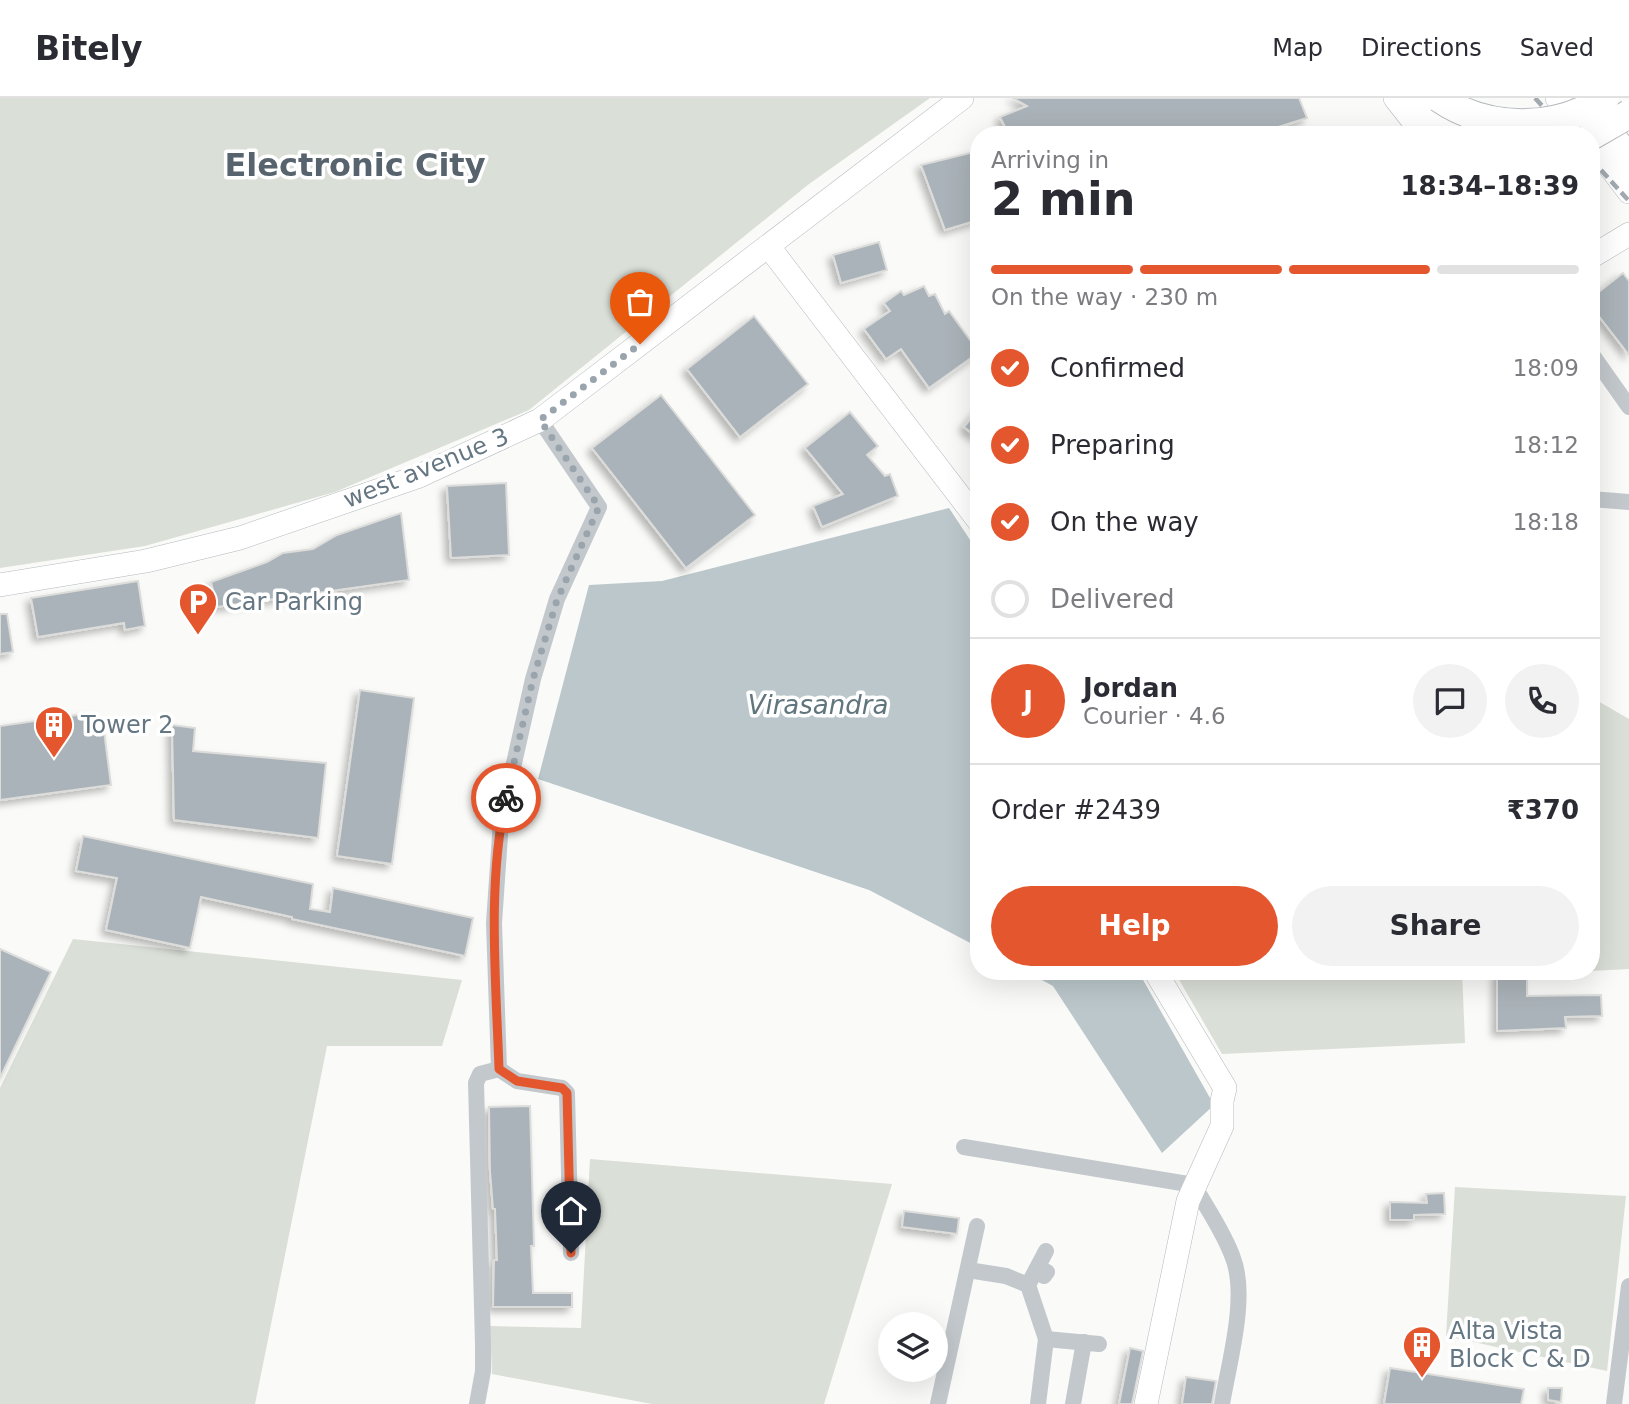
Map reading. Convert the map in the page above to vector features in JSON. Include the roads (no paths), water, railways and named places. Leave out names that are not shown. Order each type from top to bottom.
[{"type":"highway","points":[[1418,98],[1453,126]]},
{"type":"highway","points":[[1439,98],[1477,117],[1511,123],[1547,121],[1563,117],[1577,113],[1605,98]]},
{"type":"highway","points":[[1582,98],[1629,160]]},
{"type":"highway","points":[[1600,131],[1629,113],[1619,98]]},
{"type":"street","name":"west avenue 3","points":[[0,585],[146,561],[240,538],[417,477],[540,420],[962,98]]},
{"type":"street","points":[[1395,98],[1417,126]]},
{"type":"street","points":[[1557,98],[1578,126]]},
{"type":"street","points":[[1600,154],[1629,192]]},
{"type":"street","points":[[1600,252],[1629,234]]},
{"type":"street","points":[[769,247],[970,510]]},
{"type":"street","points":[[1600,366],[1629,407]]},
{"type":"street","points":[[499,1069],[494,923],[501,821],[533,679],[557,600],[599,507],[540,420]]},
{"type":"street","points":[[1600,500],[1629,502]]},
{"type":"street","points":[[1146,1404],[1188,1201],[1222,1126],[1222,1101],[1226,1088],[1160,980]]},
{"type":"street","points":[[477,1404],[483,1371],[484,1344],[476,1083],[480,1074],[499,1069],[517,1081],[562,1088],[567,1093],[571,1253]]},
{"type":"street","points":[[964,1147],[1194,1185]]},
{"type":"street","points":[[1194,1185],[1225,1239],[1234,1259],[1238,1279],[1239,1302],[1222,1404]]},
{"type":"street","points":[[939,1404],[977,1226]]},
{"type":"street","points":[[1038,1404],[1046,1339],[1028,1285],[1046,1251]]},
{"type":"street","points":[[968,1270],[1006,1276],[1028,1285]]},
{"type":"street","points":[[1614,1404],[1629,1286]]},
{"type":"street","points":[[1046,1339],[1092,1343],[1073,1404]]},
{"type":"water","name":"Virasandra","points":[[949,508],[970,540],[970,943],[869,890],[538,779],[589,585],[662,581]]},
{"type":"water","points":[[1042,980],[1143,980],[1214,1105],[1162,1153],[1053,986]]},
{"type":"railway","points":[[1535,98],[1561,126]]},
{"type":"railway","points":[[1600,169],[1629,201]]},
{"type":"place","name":"Car Parking","points":[[198,636]]},
{"type":"place","name":"Tower 2","points":[[54,759]]},
{"type":"place","name":"Alta Vista Block C & D","points":[[1422,1379]]},
{"type":"district","name":"Electronic City","points":[[355,165]]}]
